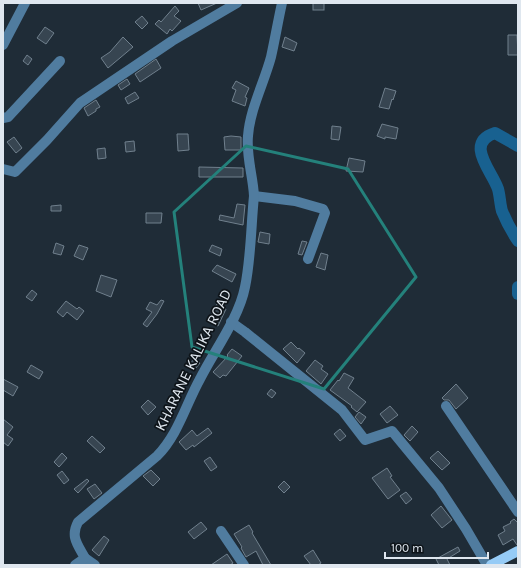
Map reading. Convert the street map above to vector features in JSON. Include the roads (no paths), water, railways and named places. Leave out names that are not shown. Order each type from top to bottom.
[{"type":"main road","points":[[491,565],[518,551]]},
{"type":"street","points":[[3,45],[25,3]]},
{"type":"street","points":[[3,169],[15,172],[47,140],[80,103],[172,41],[237,3]]},
{"type":"street","name":"KHARANE KALIKA ROAD","points":[[85,558],[74,535],[78,522],[109,498],[166,447],[242,298],[245,287],[254,196],[254,185],[248,151],[248,135],[252,115],[271,57],[282,3]]},
{"type":"street","points":[[3,118],[8,117],[60,61]]},
{"type":"street","points":[[254,196],[295,201],[323,209],[325,213],[308,260]]},
{"type":"street","points":[[231,322],[342,410],[365,440],[392,431],[438,488],[466,529],[487,565]]},
{"type":"street","points":[[446,406],[518,512]]},
{"type":"street","points":[[221,531],[244,565]]},
{"type":"street","points":[[75,565],[85,558],[95,565]]},
{"type":"waterway","points":[[518,146],[495,133],[486,138],[482,143],[481,150],[486,166],[498,189],[502,211],[518,241]]},
{"type":"waterway","points":[[518,287],[518,294]]}]
